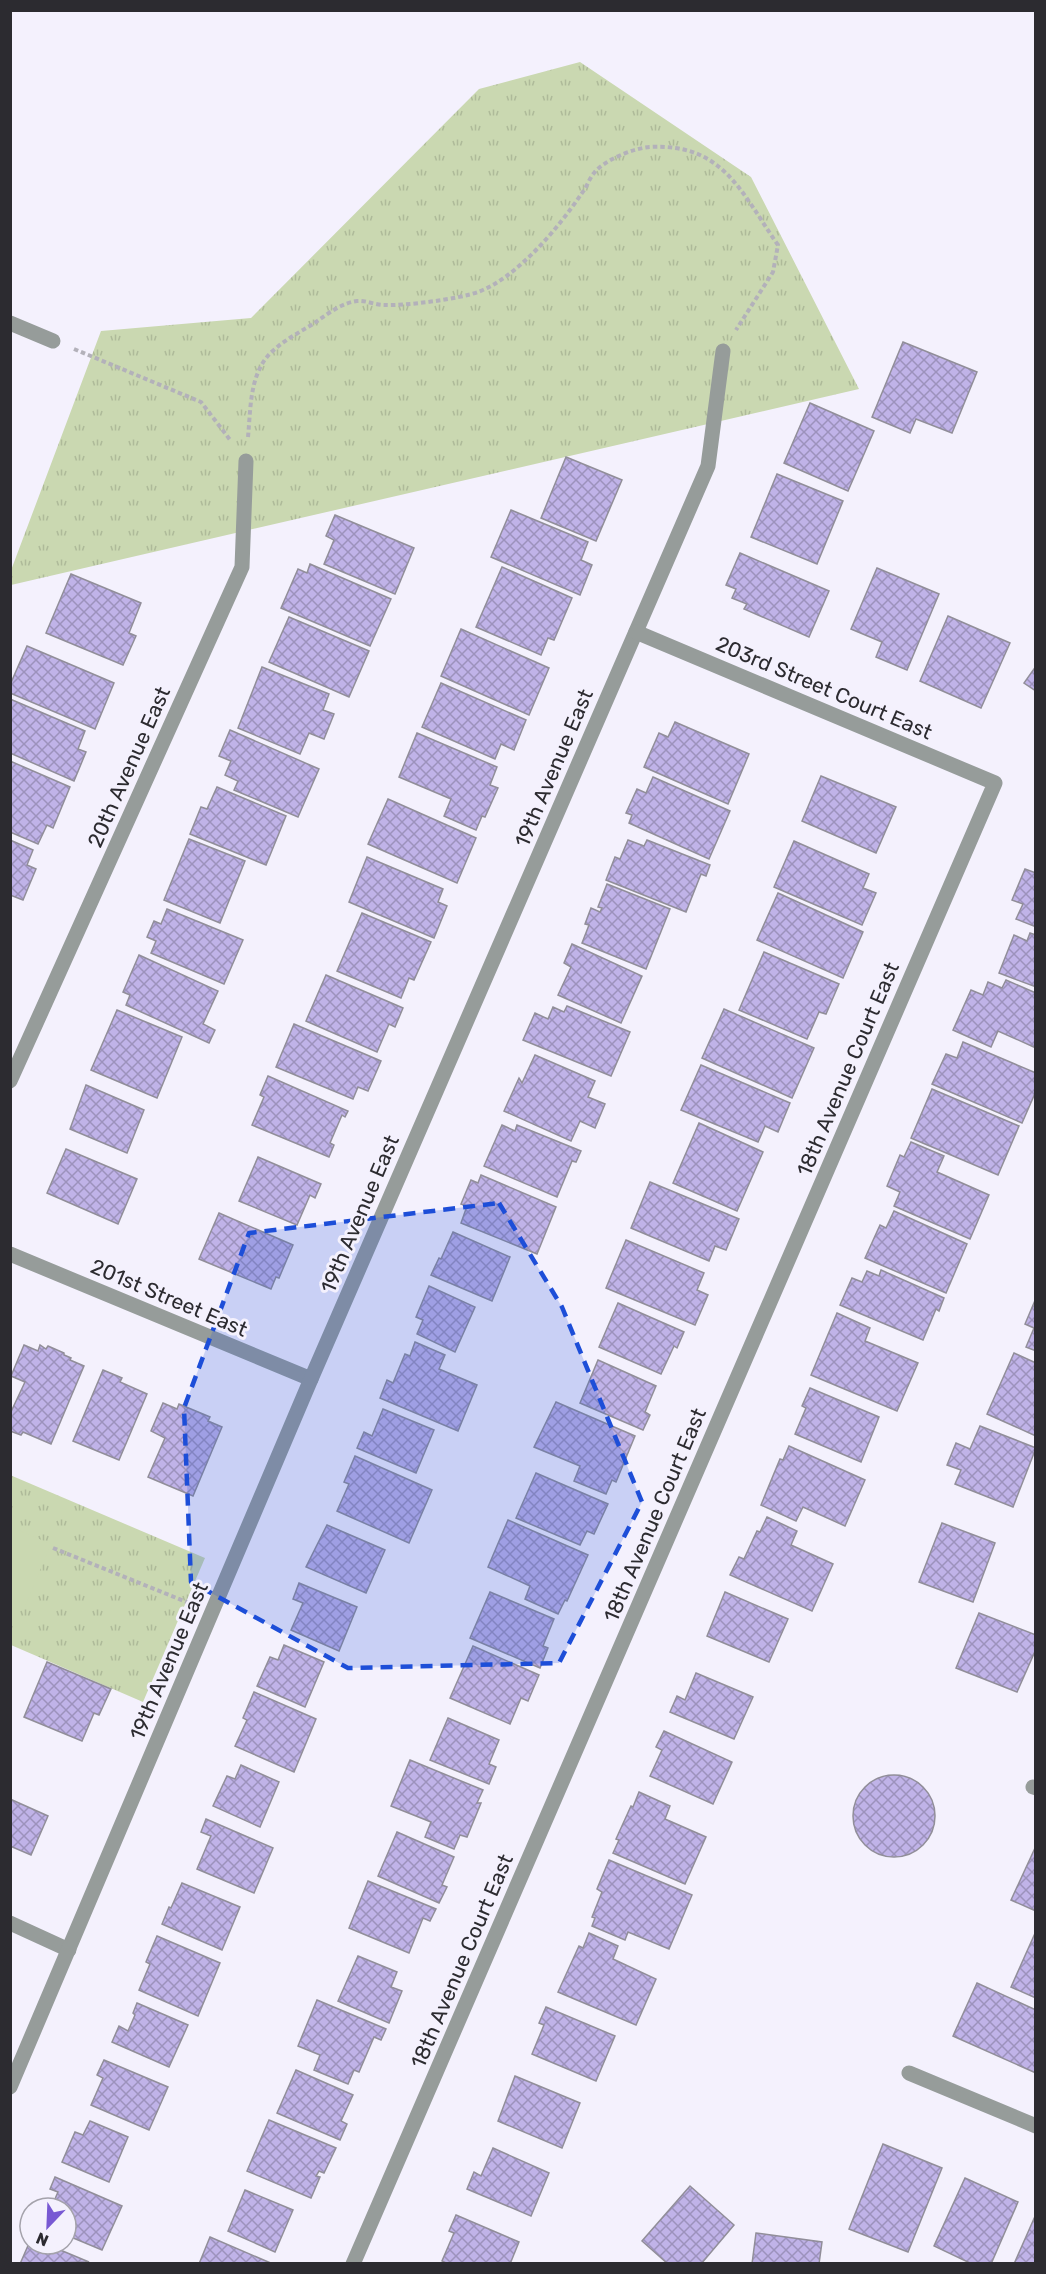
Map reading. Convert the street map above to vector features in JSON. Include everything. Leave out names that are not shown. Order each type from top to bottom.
[{"type":"street","points":[[10,323],[53,341]]},
{"type":"street","name":"19th Avenue East","points":[[10,2087],[311,1379],[708,466],[723,351]]},
{"type":"street","name":"20th Avenue East","points":[[10,1082],[242,567],[246,461]]},
{"type":"street","name":"203rd Street Court East","points":[[636,632],[995,783]]},
{"type":"street","name":"18th Avenue Court East","points":[[353,2264],[995,783]]},
{"type":"street","name":"201st Street East","points":[[10,1254],[311,1379]]},
{"type":"street","points":[[10,1923],[69,1950]]},
{"type":"street","points":[[909,2073],[1035,2126]]},
{"type":"path","points":[[246,461],[253,385],[260,368],[274,349],[334,309],[357,301],[384,305],[449,299],[479,292],[508,275],[546,239],[583,192],[594,172],[613,159],[638,147],[672,146],[705,155],[727,172],[778,245],[772,272],[723,351]]},
{"type":"path","points":[[53,341],[201,402],[246,461]]},
{"type":"path","points":[[53,1548],[212,1613]]},
{"type":"highlighted area","points":[[499,1203],[562,1307],[642,1502],[559,1663],[348,1668],[191,1582],[184,1408],[249,1233]]},
{"type":"green space","points":[[580,62],[751,177],[859,389],[11,585],[10,573],[101,331],[251,318],[479,89]]},
{"type":"green space","points":[[10,1475],[205,1558],[143,1702],[11,1645]]},
{"type":"green space","points":[[11,1527],[51,1544],[23,1611],[11,1606]]},
{"type":"building","points":[[903,342],[977,372],[952,433],[916,419],[910,433],[872,417]]},
{"type":"building","points":[[810,403],[874,431],[848,491],[784,463]]},
{"type":"building","points":[[566,457],[622,480],[596,541],[541,518]]},
{"type":"building","points":[[777,474],[843,501],[817,564],[751,537]]},
{"type":"building","points":[[511,510],[588,542],[581,560],[592,565],[580,595],[491,557]]},
{"type":"building","points":[[335,515],[414,548],[395,594],[324,564],[334,540],[326,536]]},
{"type":"building","points":[[740,553],[829,591],[809,637],[744,609],[747,604],[732,598],[736,589],[726,585]]},
{"type":"building","points":[[310,564],[391,599],[370,646],[281,608],[298,569],[307,573]]},
{"type":"building","points":[[502,567],[572,598],[554,640],[548,638],[541,655],[476,627]]},
{"type":"building","points":[[877,568],[939,594],[907,670],[876,657],[882,642],[851,629]]},
{"type":"building","points":[[71,574],[141,603],[129,633],[136,636],[123,665],[46,633]]},
{"type":"building","points":[[948,616],[1010,643],[981,708],[920,681]]},
{"type":"building","points":[[289,617],[369,651],[349,697],[269,662]]},
{"type":"building","points":[[461,629],[549,668],[529,715],[441,676]]},
{"type":"building","points":[[27,646],[114,683],[95,729],[10,693],[10,685]]},
{"type":"building","points":[[1036,666],[1036,691],[1024,683]]},
{"type":"building","points":[[262,667],[329,694],[323,710],[334,714],[324,739],[309,733],[300,754],[238,728]]},
{"type":"building","points":[[441,683],[526,720],[514,750],[501,744],[495,759],[422,727]]},
{"type":"building","points":[[10,699],[85,731],[78,749],[86,752],[74,781],[10,753]]},
{"type":"building","points":[[675,722],[749,754],[728,804],[644,767],[659,733],[668,737]]},
{"type":"building","points":[[230,730],[319,769],[298,817],[234,790],[238,781],[225,775],[231,761],[219,756]]},
{"type":"building","points":[[417,733],[497,767],[490,785],[498,788],[485,817],[482,816],[476,830],[444,816],[451,799],[399,777]]},
{"type":"building","points":[[10,761],[70,787],[53,828],[47,825],[38,844],[10,832]]},
{"type":"building","points":[[821,776],[896,807],[876,853],[802,821]]},
{"type":"building","points":[[653,777],[730,811],[709,859],[629,823],[632,815],[626,813],[637,789],[646,793]]},
{"type":"building","points":[[217,787],[286,816],[266,865],[190,834],[201,807],[207,809]]},
{"type":"building","points":[[388,799],[476,838],[457,883],[368,844]]},
{"type":"building","points":[[189,839],[245,861],[220,923],[164,900]]},
{"type":"building","points":[[10,840],[33,850],[27,865],[36,869],[23,900],[10,895]]},
{"type":"building","points":[[628,840],[644,846],[647,840],[710,865],[706,876],[701,874],[686,912],[606,880],[615,857],[620,859]]},
{"type":"building","points":[[794,841],[869,874],[863,888],[876,893],[862,925],[774,887]]},
{"type":"building","points":[[367,857],[443,889],[438,902],[447,906],[434,938],[349,902]]},
{"type":"building","points":[[1025,869],[1036,873],[1036,927],[1016,919],[1023,904],[1012,900]]},
{"type":"building","points":[[607,884],[670,909],[646,969],[582,943],[589,925],[585,924],[591,908],[600,912],[602,908],[598,907]]},
{"type":"building","points":[[778,893],[863,932],[843,978],[757,940]]},
{"type":"building","points":[[167,909],[243,940],[224,984],[151,953],[156,941],[147,937],[154,921],[161,924]]},
{"type":"building","points":[[362,913],[431,942],[414,980],[409,978],[401,998],[337,971]]},
{"type":"building","points":[[1030,933],[1036,935],[1036,987],[999,973],[1014,935],[1027,941]]},
{"type":"building","points":[[572,944],[642,976],[621,1023],[558,995],[571,967],[564,963]]},
{"type":"building","points":[[764,952],[839,984],[826,1014],[819,1012],[807,1039],[739,1010]]},
{"type":"building","points":[[139,955],[218,991],[203,1024],[215,1030],[209,1043],[126,1005],[130,995],[123,992]]},
{"type":"building","points":[[326,975],[403,1008],[395,1027],[389,1024],[377,1052],[306,1021]]},
{"type":"building","points":[[1006,980],[1036,993],[1036,1048],[998,1031],[991,1047],[953,1030],[971,990],[983,995],[988,982],[1002,988]]},
{"type":"building","points":[[567,1006],[630,1032],[611,1076],[523,1040],[535,1013],[548,1019],[553,1007],[564,1012]]},
{"type":"building","points":[[724,1009],[814,1048],[792,1098],[702,1058]]},
{"type":"building","points":[[117,1010],[182,1037],[157,1098],[91,1070]]},
{"type":"building","points":[[294,1024],[381,1061],[368,1091],[358,1087],[353,1099],[276,1067]]},
{"type":"building","points":[[963,1042],[1036,1073],[1036,1091],[1022,1123],[932,1084],[946,1054],[957,1058]]},
{"type":"building","points":[[535,1055],[595,1081],[588,1097],[605,1104],[595,1128],[580,1121],[571,1141],[504,1111],[519,1078],[522,1083]]},
{"type":"building","points":[[701,1065],[790,1103],[778,1132],[765,1126],[758,1142],[681,1110]]},
{"type":"building","points":[[268,1076],[348,1111],[345,1117],[342,1115],[330,1143],[334,1145],[329,1157],[252,1125],[264,1097],[260,1095]]},
{"type":"building","points":[[86,1085],[144,1110],[127,1153],[70,1129]]},
{"type":"building","points":[[932,1089],[1019,1126],[998,1175],[911,1138]]},
{"type":"building","points":[[699,1123],[763,1152],[737,1211],[673,1183]]},
{"type":"building","points":[[502,1125],[515,1131],[517,1125],[581,1151],[576,1162],[572,1161],[557,1197],[484,1166]]},
{"type":"building","points":[[911,1142],[944,1156],[937,1172],[989,1195],[970,1239],[894,1206],[900,1192],[887,1186],[900,1155],[904,1157]]},
{"type":"building","points":[[66,1149],[137,1179],[118,1224],[47,1193]]},
{"type":"building","points":[[258,1157],[321,1184],[315,1198],[310,1195],[297,1225],[239,1201]]},
{"type":"building","points":[[481,1175],[556,1207],[537,1254],[461,1223],[467,1206],[461,1204],[471,1180],[478,1183]]},
{"type":"building","points":[[650,1182],[739,1219],[726,1250],[715,1246],[709,1261],[631,1228]]},
{"type":"building","points":[[894,1211],[967,1244],[946,1293],[865,1258],[880,1225],[886,1228]]},
{"type":"building","points":[[219,1213],[293,1245],[279,1278],[276,1277],[271,1289],[199,1259]]},
{"type":"building","points":[[453,1232],[510,1257],[492,1301],[431,1275]]},
{"type":"building","points":[[626,1240],[704,1273],[697,1290],[708,1295],[695,1325],[606,1288]]},
{"type":"building","points":[[881,1270],[944,1298],[939,1311],[936,1309],[923,1340],[840,1305],[852,1278],[862,1282],[867,1271],[879,1276]]},
{"type":"building","points":[[429,1286],[475,1307],[455,1352],[417,1334],[423,1320],[416,1317]]},
{"type":"building","points":[[1036,1298],[1036,1351],[1026,1347],[1034,1328],[1025,1324]]},
{"type":"building","points":[[618,1303],[684,1332],[677,1348],[674,1346],[661,1374],[599,1347]]},
{"type":"building","points":[[837,1313],[870,1328],[865,1341],[918,1363],[897,1411],[811,1375]]},
{"type":"building","points":[[415,1342],[445,1355],[439,1369],[477,1385],[458,1431],[380,1398],[387,1380],[393,1383],[405,1354],[410,1356]]},
{"type":"building","points":[[24,1345],[38,1351],[40,1345],[46,1349],[48,1346],[84,1366],[51,1444],[23,1432],[21,1435],[10,1431],[10,1414],[25,1382],[11,1376]]},
{"type":"building","points":[[1014,1353],[1036,1363],[1036,1436],[987,1414]]},
{"type":"building","points":[[598,1360],[656,1386],[645,1412],[650,1415],[643,1430],[580,1403]]},
{"type":"building","points":[[103,1370],[122,1378],[120,1382],[147,1394],[119,1460],[73,1441]]},
{"type":"building","points":[[810,1388],[879,1417],[861,1462],[795,1434],[806,1408],[802,1406]]},
{"type":"building","points":[[556,1402],[635,1436],[616,1482],[612,1480],[606,1494],[574,1481],[580,1466],[534,1447]]},
{"type":"building","points":[[163,1403],[177,1409],[179,1404],[210,1417],[208,1421],[222,1427],[193,1496],[148,1477],[165,1438],[151,1431]]},
{"type":"building","points":[[383,1409],[434,1430],[416,1473],[357,1448],[364,1432],[372,1436]]},
{"type":"building","points":[[980,1426],[1036,1448],[1013,1507],[955,1484],[961,1470],[947,1465],[956,1443],[970,1449]]},
{"type":"building","points":[[789,1446],[865,1480],[845,1526],[803,1507],[796,1521],[761,1505],[780,1459],[783,1460]]},
{"type":"building","points":[[355,1456],[432,1490],[409,1543],[337,1511],[349,1484],[344,1482]]},
{"type":"building","points":[[536,1473],[608,1504],[594,1534],[587,1531],[580,1545],[516,1518]]},
{"type":"building","points":[[767,1517],[797,1531],[791,1545],[833,1564],[812,1611],[730,1575],[739,1557],[744,1559],[757,1531],[760,1532]]},
{"type":"building","points":[[508,1520],[588,1555],[567,1601],[565,1600],[558,1614],[525,1599],[530,1586],[488,1567]]},
{"type":"building","points":[[942,1523],[995,1543],[973,1602],[919,1582]]},
{"type":"building","points":[[327,1525],[385,1550],[366,1593],[306,1567]]},
{"type":"building","points":[[299,1583],[357,1607],[339,1651],[291,1630],[303,1603],[293,1599]]},
{"type":"building","points":[[490,1592],[554,1619],[543,1646],[548,1648],[540,1668],[470,1638]]},
{"type":"building","points":[[725,1592],[788,1619],[769,1662],[707,1636]]},
{"type":"building","points":[[979,1613],[1036,1635],[1036,1649],[1017,1692],[956,1668]]},
{"type":"building","points":[[284,1645],[324,1662],[305,1707],[257,1686],[270,1657],[278,1660]]},
{"type":"building","points":[[473,1646],[539,1675],[528,1701],[521,1698],[510,1724],[450,1698]]},
{"type":"building","points":[[47,1662],[111,1689],[99,1715],[94,1713],[82,1741],[24,1717]]},
{"type":"building","points":[[696,1673],[753,1697],[734,1739],[670,1712],[677,1696],[685,1700]]},
{"type":"building","points":[[254,1692],[316,1719],[294,1772],[235,1746],[247,1720],[243,1718]]},
{"type":"building","points":[[448,1718],[499,1740],[489,1764],[496,1767],[489,1784],[430,1760]]},
{"type":"building","points":[[664,1731],[732,1762],[713,1804],[650,1776],[662,1750],[656,1747]]},
{"type":"building","points":[[410,1760],[483,1790],[477,1803],[481,1803],[467,1837],[460,1835],[454,1849],[425,1837],[431,1822],[391,1806]]},
{"type":"building","points":[[241,1765],[279,1782],[260,1827],[213,1806],[227,1776],[235,1779]]},
{"type":"building","points":[[894,1775],[910,1778],[923,1787],[932,1800],[935,1816],[932,1832],[923,1845],[910,1854],[894,1857],[878,1854],[865,1845],[856,1832],[853,1816],[856,1800],[865,1787],[878,1778]]},
{"type":"building","points":[[639,1792],[670,1806],[665,1819],[706,1837],[685,1884],[613,1853],[619,1840],[616,1839]]},
{"type":"building","points":[[10,1799],[48,1816],[31,1855],[10,1846]]},
{"type":"building","points":[[206,1819],[273,1848],[254,1893],[197,1869],[211,1836],[201,1832]]},
{"type":"building","points":[[397,1832],[454,1857],[442,1885],[447,1887],[439,1903],[378,1876]]},
{"type":"building","points":[[1036,1849],[1036,1911],[1011,1900]]},
{"type":"building","points":[[609,1860],[692,1895],[669,1949],[628,1932],[625,1940],[592,1926],[595,1918],[592,1917],[602,1892],[597,1889]]},
{"type":"building","points":[[368,1881],[436,1909],[430,1921],[423,1918],[409,1953],[349,1928]]},
{"type":"building","points":[[182,1883],[240,1907],[222,1950],[162,1924]]},
{"type":"building","points":[[1036,1931],[1036,1998],[1011,1987]]},
{"type":"building","points":[[589,1933],[618,1946],[613,1959],[656,1979],[636,2025],[558,1992],[579,1946],[583,1948]]},
{"type":"building","points":[[157,1936],[220,1963],[198,2016],[139,1990],[150,1964],[146,1962]]},
{"type":"building","points":[[358,1956],[397,1972],[391,1987],[402,1991],[389,2023],[338,2001]]},
{"type":"building","points":[[977,1983],[1036,2010],[1036,2073],[953,2036]]},
{"type":"building","points":[[317,2000],[386,2029],[381,2040],[374,2037],[359,2072],[354,2070],[348,2084],[314,2070],[320,2055],[298,2046]]},
{"type":"building","points":[[137,2003],[188,2025],[169,2067],[112,2042],[119,2026],[128,2031]]},
{"type":"building","points":[[546,2007],[615,2036],[596,2081],[532,2054],[544,2025],[539,2023]]},
{"type":"building","points":[[104,2060],[168,2087],[149,2130],[91,2105],[103,2078],[97,2075]]},
{"type":"building","points":[[296,2070],[353,2095],[341,2121],[347,2124],[340,2140],[277,2113]]},
{"type":"building","points":[[515,2076],[580,2103],[562,2148],[498,2121]]},
{"type":"building","points":[[269,2120],[336,2148],[324,2173],[319,2171],[316,2176],[320,2177],[311,2198],[247,2171]]},
{"type":"building","points":[[90,2121],[128,2137],[109,2182],[62,2162],[75,2132],[83,2135]]},
{"type":"building","points":[[883,2144],[942,2168],[908,2252],[849,2229]]},
{"type":"building","points":[[493,2148],[549,2173],[531,2216],[467,2189],[474,2172],[481,2176]]},
{"type":"building","points":[[55,2177],[122,2206],[102,2250],[78,2240],[78,2196],[56,2196],[58,2192],[50,2189]]},
{"type":"building","points":[[965,2178],[1018,2202],[991,2264],[972,2264],[934,2246]]},
{"type":"building","points":[[690,2186],[734,2225],[701,2264],[668,2264],[642,2241]]},
{"type":"building","points":[[245,2190],[293,2210],[275,2252],[228,2231]]},
{"type":"building","points":[[1036,2214],[1036,2264],[1014,2264]]},
{"type":"building","points":[[456,2215],[519,2242],[510,2264],[448,2264],[442,2261],[454,2233],[449,2231]]},
{"type":"building","points":[[756,2233],[822,2242],[819,2264],[752,2264]]},
{"type":"building","points":[[210,2237],[273,2264],[199,2264]]},
{"type":"building","points":[[23,2256],[75,2256],[89,2262],[20,2264]]}]
